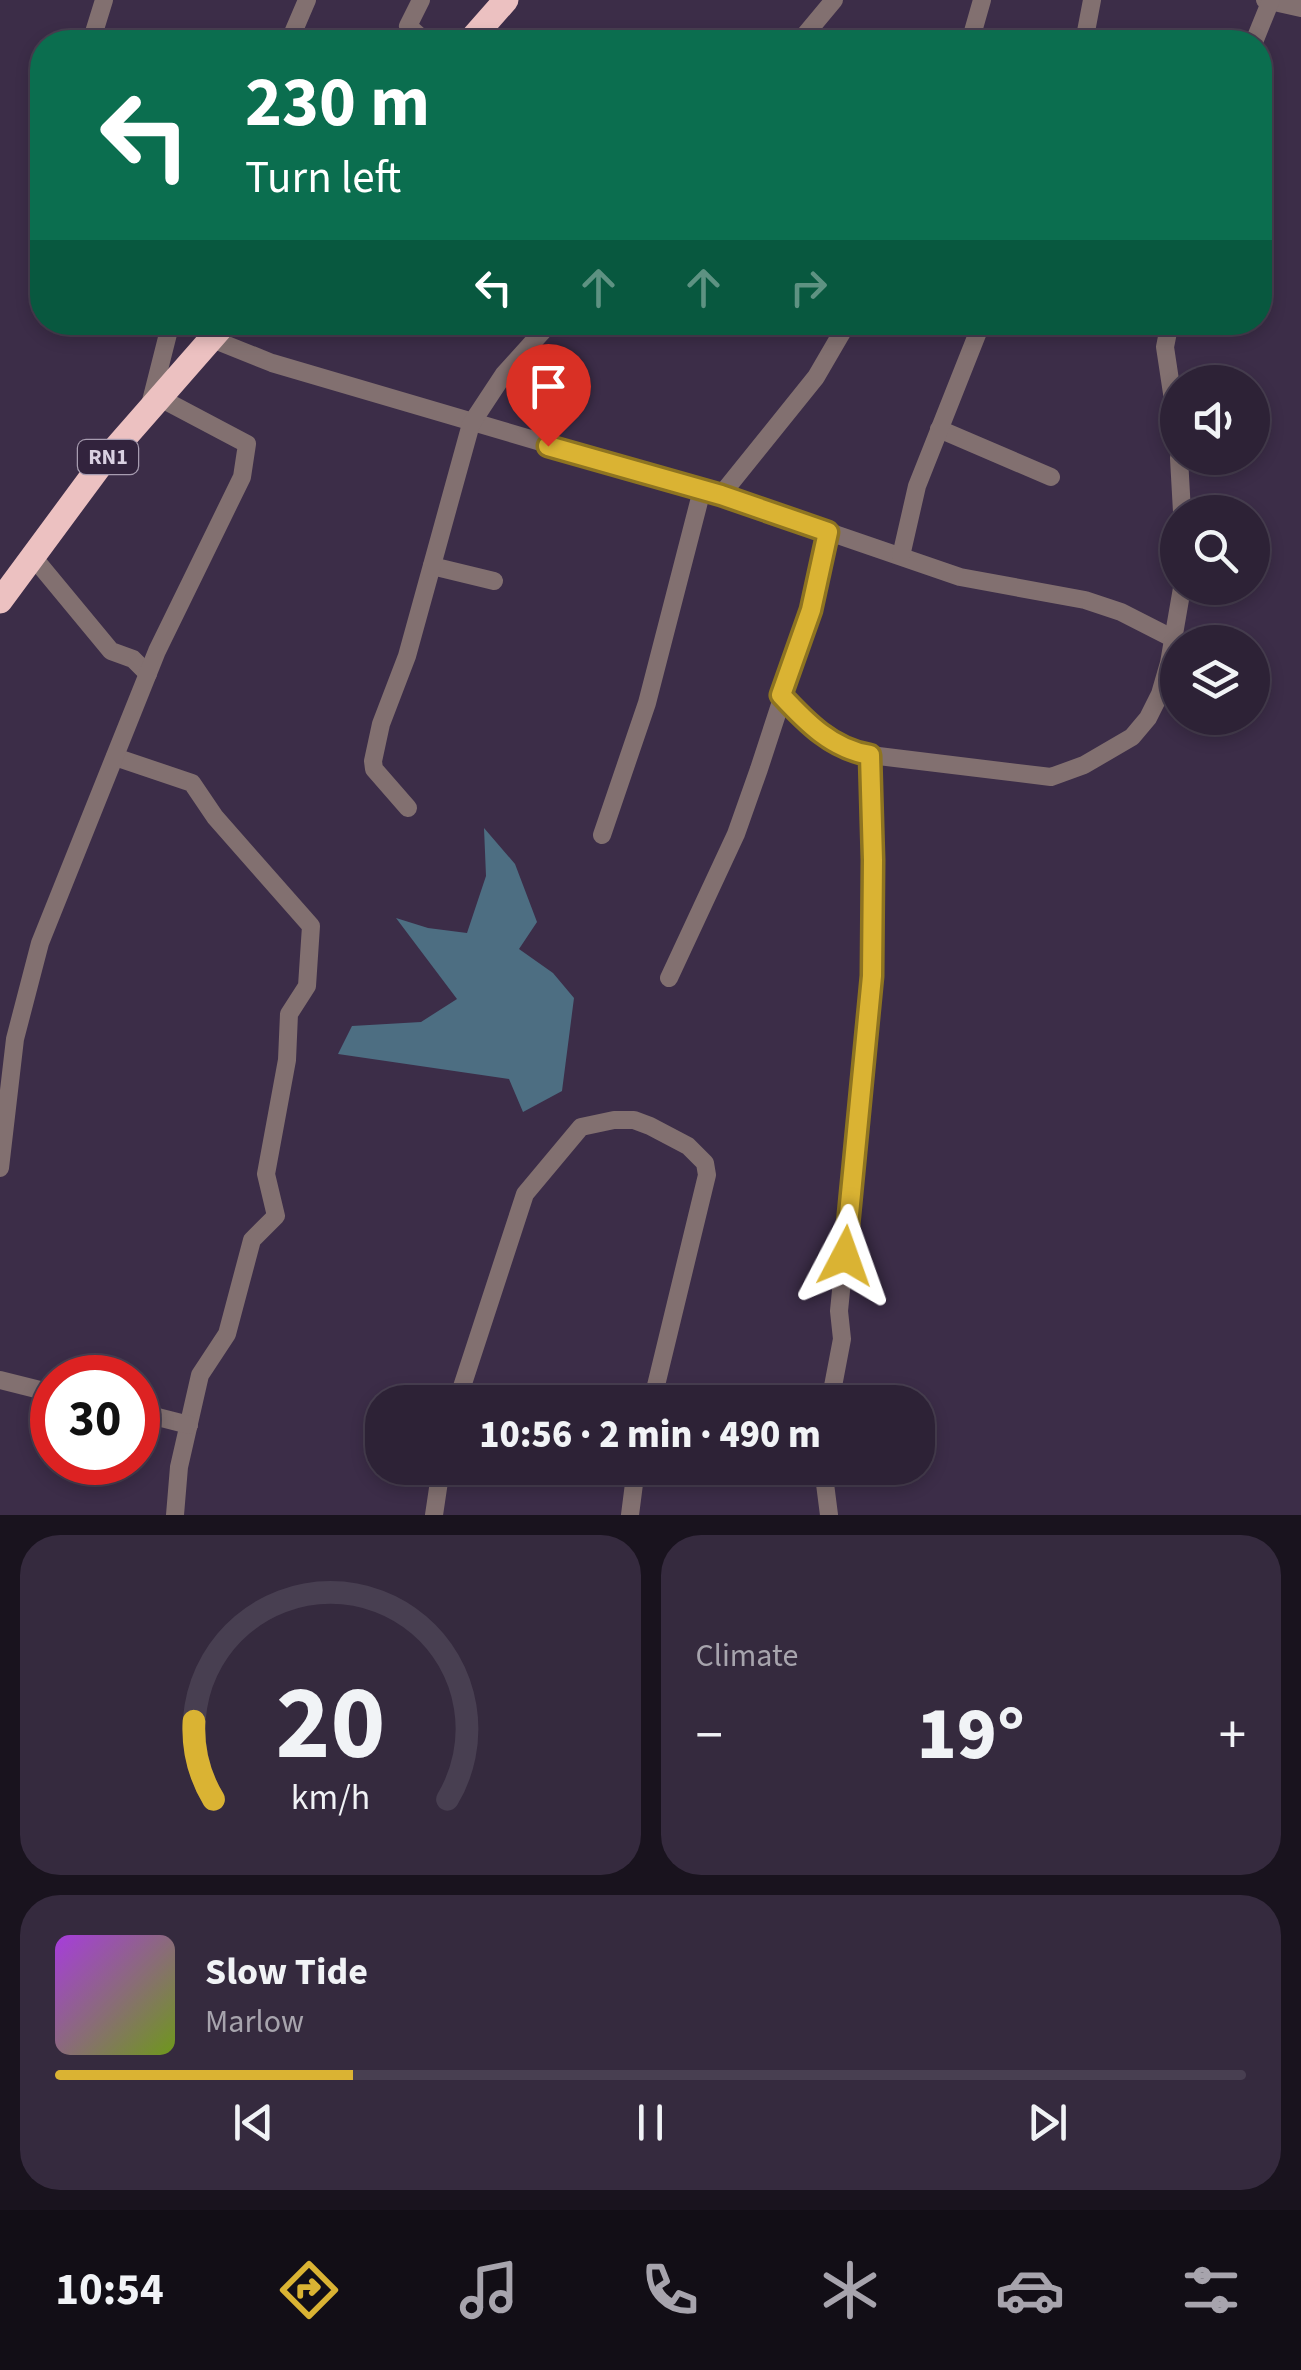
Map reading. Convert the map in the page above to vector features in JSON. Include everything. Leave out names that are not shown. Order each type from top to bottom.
[{"type":"highway","points":[[480,30],[506,0]]},
{"type":"highway","name":"RN1","points":[[0,601],[99,467],[215,335]]},
{"type":"street","points":[[95,30],[104,0]]},
{"type":"street","points":[[412,30],[408,26],[421,0]]},
{"type":"street","points":[[808,30],[834,0]]},
{"type":"street","points":[[973,30],[982,0]]},
{"type":"street","points":[[1086,30],[1092,0]]},
{"type":"street","points":[[1258,30],[1268,0],[1301,8]]},
{"type":"street","points":[[293,30],[301,1]]},
{"type":"street","points":[[0,1168],[15,1039],[40,944],[148,674],[242,477],[246,444],[154,404],[168,335]]},
{"type":"street","points":[[227,335],[272,363],[721,495],[960,577],[1085,600],[1122,612],[1160,632]]},
{"type":"street","points":[[408,808],[380,780],[372,760],[381,724],[401,674],[472,424],[504,374],[539,335]]},
{"type":"street","points":[[721,495],[816,377],[840,335]]},
{"type":"street","points":[[901,556],[916,486],[977,335]]},
{"type":"street","points":[[1167,335],[1168,365]]},
{"type":"street","points":[[939,429],[1052,477]]},
{"type":"street","points":[[602,834],[647,703],[702,490]]},
{"type":"street","points":[[669,978],[736,834],[811,610],[828,532]]},
{"type":"street","points":[[34,558],[111,651],[134,658],[148,674]]},
{"type":"street","points":[[432,566],[494,582]]},
{"type":"street","points":[[781,695],[827,739],[842,748],[870,755],[1051,777],[1119,745],[1140,728],[1160,694]]},
{"type":"street","points":[[833,1385],[842,1338],[839,1311],[872,976],[870,755]]},
{"type":"street","points":[[115,757],[192,783],[215,817],[311,926],[307,986],[288,1014],[287,1060],[266,1174],[276,1216],[252,1240],[227,1334],[200,1375],[179,1467],[175,1515]]},
{"type":"street","points":[[463,1385],[525,1194],[581,1127],[634,1120],[680,1139],[705,1164],[707,1175],[656,1385]]},
{"type":"street","points":[[0,1380],[30,1388]]},
{"type":"street","points":[[160,1418],[189,1425]]},
{"type":"street","points":[[434,1515],[438,1485]]},
{"type":"street","points":[[630,1515],[634,1485]]},
{"type":"street","points":[[826,1485],[830,1515]]},
{"type":"water","points":[[484,828],[515,864],[537,922],[519,949],[553,973],[574,998],[562,1091],[523,1112],[509,1079],[338,1054],[352,1026],[421,1022],[457,999],[396,918],[428,928],[467,933],[486,876]]},
{"type":"route","points":[[548,446],[721,495],[828,532],[811,610],[781,695],[827,739],[842,748],[870,755],[872,976],[845,1256]]}]
